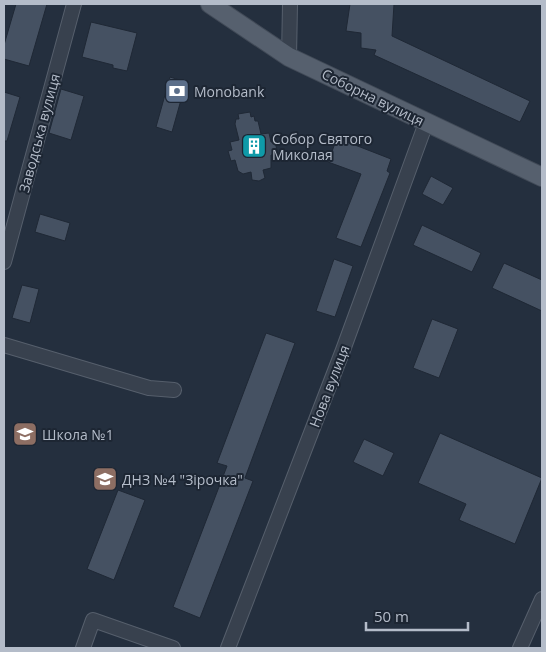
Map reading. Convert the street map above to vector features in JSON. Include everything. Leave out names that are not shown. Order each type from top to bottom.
[{"type":"main road","name":"Соборна вулиця","points":[[210,4],[289,57],[542,178]]},
{"type":"street","name":"Заводська вулиця","points":[[4,262],[74,4]]},
{"type":"street","points":[[289,57],[290,4]]},
{"type":"street","name":"Нова вулиця","points":[[228,648],[343,350],[426,123]]},
{"type":"street","points":[[4,345],[149,388],[174,390]]},
{"type":"street","points":[[520,648],[542,599]]},
{"type":"street","points":[[83,648],[92,620],[173,648]]},
{"type":"building","points":[[16,4],[47,4],[29,66],[4,59],[4,45]]},
{"type":"building","points":[[350,4],[394,4],[392,36],[530,101],[520,122],[374,55],[376,50],[361,48],[361,33],[346,31]]},
{"type":"building","points":[[91,22],[137,33],[127,71],[113,68],[113,65],[82,57]]},
{"type":"building","points":[[170,77],[186,82],[172,132],[156,127]]},
{"type":"building","points":[[61,89],[84,96],[71,140],[49,133]]},
{"type":"building","points":[[4,92],[20,97],[7,141],[4,141]]},
{"type":"building","name":"Собор Святого Миколая","points":[[250,112],[251,117],[254,116],[255,121],[258,121],[261,134],[269,133],[271,142],[275,142],[278,154],[271,155],[271,168],[263,170],[265,178],[259,181],[252,180],[251,172],[243,174],[238,171],[235,160],[231,161],[228,151],[232,150],[230,142],[239,140],[235,124],[236,119],[239,119],[238,114]]},
{"type":"building","points":[[337,138],[391,159],[387,171],[390,173],[361,247],[336,238],[361,174],[328,162]]},
{"type":"building","points":[[431,176],[453,188],[443,205],[422,194]]},
{"type":"building","points":[[40,214],[70,223],[65,241],[35,232]]},
{"type":"building","points":[[422,225],[481,253],[472,272],[413,245]]},
{"type":"building","points":[[334,259],[353,266],[335,317],[316,311]]},
{"type":"building","points":[[504,263],[542,280],[542,311],[492,288]]},
{"type":"building","points":[[22,285],[39,289],[30,323],[12,318]]},
{"type":"building","points":[[432,319],[458,329],[439,378],[413,368]]},
{"type":"building","points":[[266,333],[295,343],[245,478],[253,481],[200,618],[173,607],[227,466],[217,463]]},
{"type":"building","points":[[440,433],[542,478],[515,544],[459,520],[466,504],[418,483]]},
{"type":"building","points":[[364,439],[394,453],[383,476],[353,462]]},
{"type":"building","points":[[118,490],[145,500],[114,580],[87,569]]},
{"type":"place","name":"Monobank","points":[[177,91]]},
{"type":"place","name":"Собор Святого Миколая","points":[[254,146]]},
{"type":"place","name":"Школа №1","points":[[25,434]]},
{"type":"place","name":"ДНЗ №4 \"Зірочка\"","points":[[105,479]]}]
